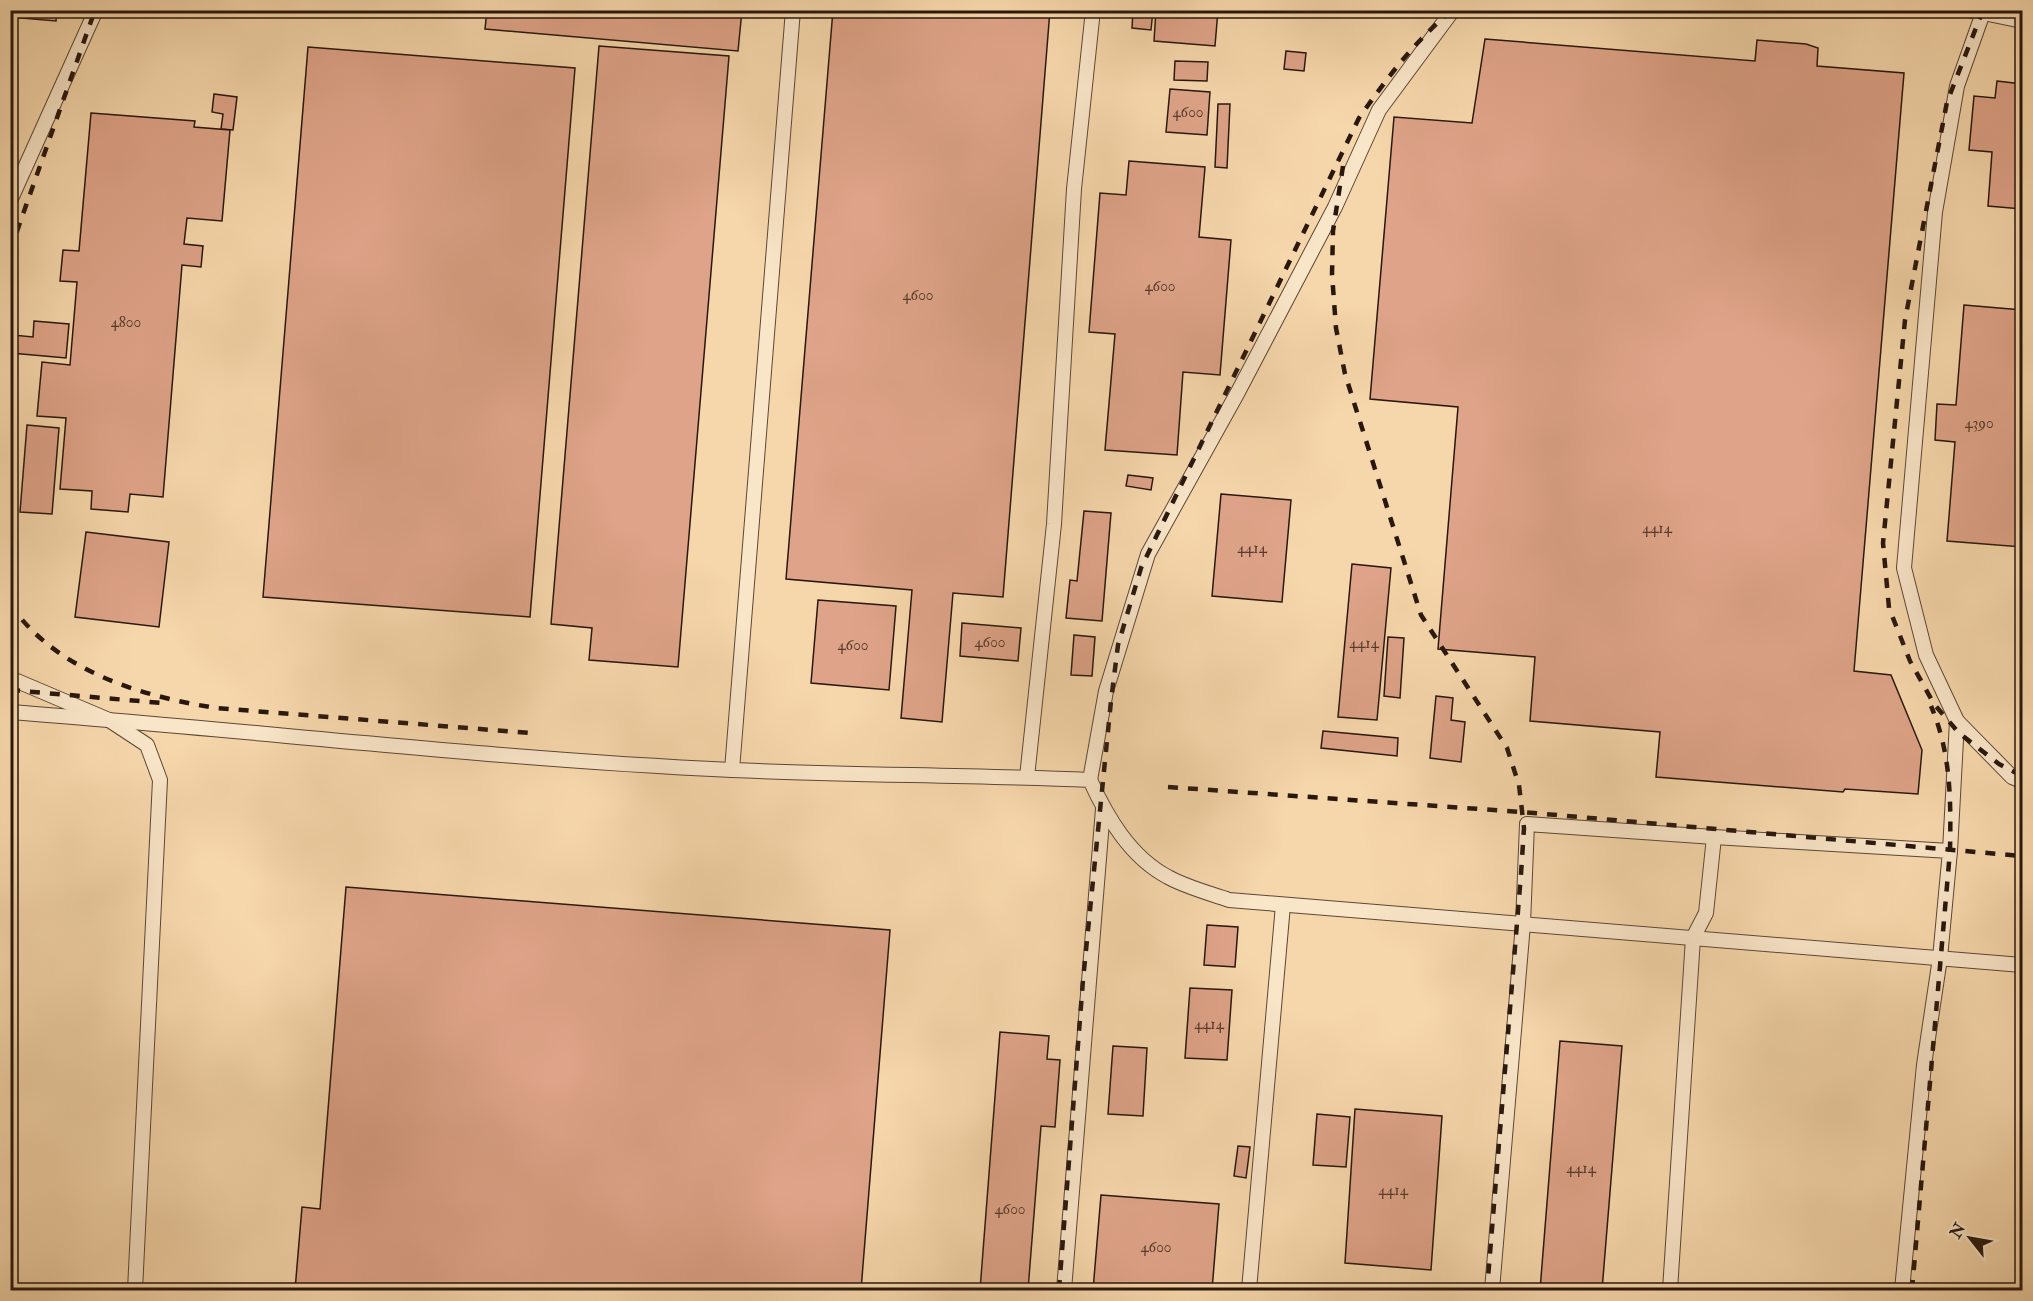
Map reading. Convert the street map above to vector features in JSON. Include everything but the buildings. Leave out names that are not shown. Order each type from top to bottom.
[{"type":"lane","points":[[10,201],[96,10]]},
{"type":"lane","points":[[732,770],[792,10]]},
{"type":"lane","points":[[1027,777],[1054,524],[1074,189],[1093,10]]},
{"type":"lane","points":[[1453,10],[1379,110],[1335,207],[1238,392],[1148,554],[1106,692],[1090,780],[1103,809],[1128,844],[1167,876],[1229,900],[2022,965]]},
{"type":"lane","points":[[2022,21],[1978,11],[1957,86],[1935,212],[1904,568],[1926,655],[1957,721],[2012,777],[2022,781]]},
{"type":"lane","points":[[10,678],[109,720],[147,745],[160,780],[135,1290]]},
{"type":"lane","points":[[10,712],[406,746],[732,770],[1090,780]]},
{"type":"lane","points":[[1902,1290],[1924,1065],[1940,958],[1950,850],[1957,721]]},
{"type":"lane","points":[[1064,1290],[1103,809]]},
{"type":"lane","points":[[1492,1290],[1523,924],[1527,824],[1950,850]]},
{"type":"lane","points":[[1670,1290],[1693,938],[1706,913],[1714,837]]},
{"type":"lane","points":[[1249,1290],[1283,905]]},
{"type":"railway","points":[[10,251],[95,10]]},
{"type":"railway","points":[[1059,1290],[1083,980],[1111,701],[1118,645],[1141,568],[1359,118],[1402,61],[1452,10]]},
{"type":"railway","points":[[1983,10],[1947,102],[1905,320],[1883,543],[1889,608],[1910,661],[1934,704],[1959,733],[1999,764],[2022,776]]},
{"type":"railway","points":[[1343,166],[1333,231],[1332,274],[1336,328],[1345,374],[1421,615],[1507,748],[1519,785],[1524,828],[1487,1290]]},
{"type":"railway","points":[[10,604],[29,627],[51,647],[75,663],[102,677],[158,696],[216,708],[530,733]]},
{"type":"railway","points":[[10,690],[162,703]]},
{"type":"railway","points":[[1912,1290],[1950,851],[1950,795],[1946,759],[1943,741],[1931,706]]},
{"type":"railway","points":[[1168,787],[1522,812],[2022,856]]}]
